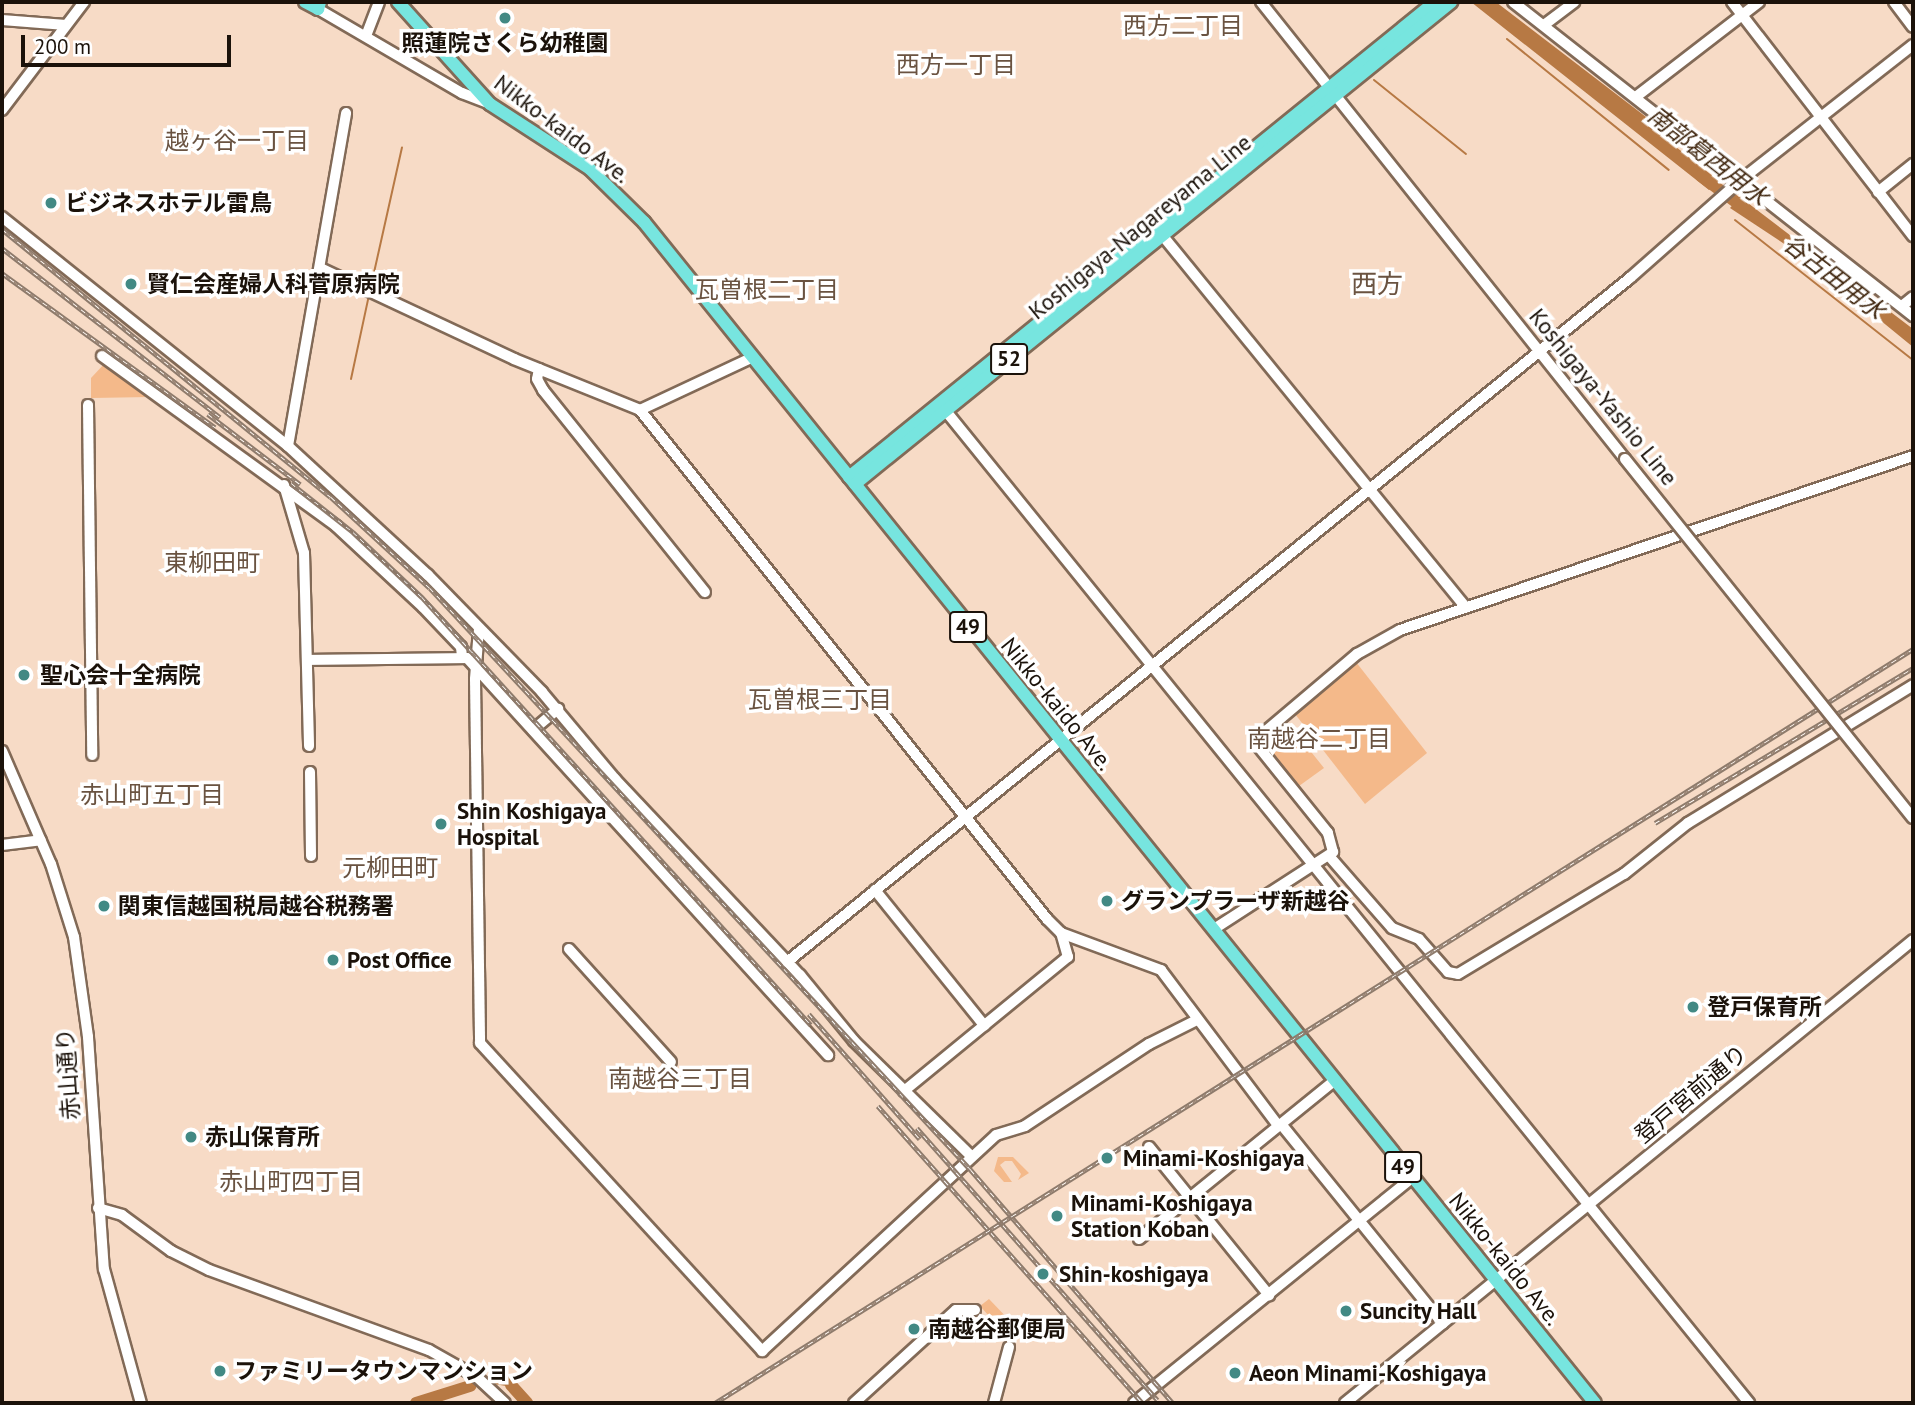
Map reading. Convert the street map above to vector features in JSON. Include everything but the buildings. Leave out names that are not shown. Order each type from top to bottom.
[{"type":"main road","points":[[305,2],[319,5]]},
{"type":"main road","name":"Nikko-kaido Ave.","points":[[398,2],[460,74],[490,104],[573,158],[620,197],[753,357],[1214,929],[1333,1082],[1595,1403]]},
{"type":"main road","name":"Koshigaya-Nagareyama Line","points":[[852,481],[1333,90],[1435,2]]},
{"type":"main road","name":"Koshigaya-Nagareyama Line","points":[[1333,90],[1451,2]]},
{"type":"main road","name":"Koshigaya-Nagareyama Line","points":[[852,481],[945,410],[1159,231]]},
{"type":"street","points":[[2,110],[84,2]]},
{"type":"street","points":[[366,36],[379,2]]},
{"type":"street","name":"Koshigaya-Yashio Line","points":[[1261,2],[1913,818]]},
{"type":"street","points":[[1513,2],[1637,96],[1913,316]]},
{"type":"street","points":[[1544,25],[1574,2]]},
{"type":"street","points":[[1732,2],[1913,236]]},
{"type":"street","points":[[1637,96],[1759,2]]},
{"type":"street","points":[[1894,2],[1913,27]]},
{"type":"street","points":[[319,5],[444,82],[490,104]]},
{"type":"street","points":[[2,20],[66,25]]},
{"type":"street","points":[[787,962],[1540,351],[1742,179],[1913,45]]},
{"type":"street","points":[[444,82],[460,74]]},
{"type":"street","points":[[288,446],[346,113]]},
{"type":"street","points":[[1878,192],[1913,164]]},
{"type":"street","points":[[2,217],[288,446],[479,629],[558,709],[624,789],[904,1091],[972,1157]]},
{"type":"street","points":[[1159,231],[1466,607]]},
{"type":"street","points":[[320,268],[539,369],[640,410],[1061,933],[1068,957],[904,1091]]},
{"type":"street","points":[[1902,306],[1913,297]]},
{"type":"street","points":[[102,356],[284,485],[410,594],[461,647],[462,657]]},
{"type":"street","points":[[640,410],[753,357]]},
{"type":"street","points":[[539,369],[537,379],[544,390],[705,592]]},
{"type":"street","points":[[88,405],[92,755]]},
{"type":"street","points":[[945,410],[1150,667],[1749,1403]]},
{"type":"street","points":[[1214,929],[1330,857],[1333,852],[1328,833],[1254,741],[1377,641],[1466,607],[1913,456]]},
{"type":"street","points":[[284,485],[304,553],[309,746]]},
{"type":"street","points":[[479,629],[475,667],[480,1043],[762,1351],[999,1133],[1024,1126],[1149,1044],[1197,1020]]},
{"type":"street","points":[[307,660],[462,657],[475,667],[533,730],[828,1055]]},
{"type":"street","points":[[1330,857],[1392,928],[1419,939],[1448,972],[1458,974],[1624,874],[1688,823],[1913,685]]},
{"type":"street","points":[[533,730],[558,709]]},
{"type":"street","name":"赤山通り","points":[[2,751],[63,895],[80,971],[104,1269],[141,1403]]},
{"type":"street","points":[[310,772],[312,856]]},
{"type":"street","points":[[2,845],[41,840]]},
{"type":"street","points":[[875,890],[984,1025]]},
{"type":"street","points":[[1061,933],[1161,970],[1197,1020],[1443,1324]]},
{"type":"street","name":"登戸宮前通り","points":[[1345,1403],[1913,940]]},
{"type":"street","points":[[569,949],[671,1062]]},
{"type":"street","points":[[1139,1238],[1333,1082]]},
{"type":"street","points":[[1149,1147],[1269,1295]]},
{"type":"street","points":[[1134,1403],[1412,1178]]},
{"type":"street","points":[[98,1208],[122,1215],[182,1257],[209,1270],[404,1339],[482,1381],[505,1403]]},
{"type":"street","points":[[854,1403],[956,1310],[975,1310]]},
{"type":"street","points":[[994,1403],[1009,1347]]},
{"type":"shaded area","points":[[106,362],[150,397],[91,398],[91,378]]},
{"type":"shaded area","points":[[1356,662],[1427,753],[1365,804],[1295,714]]},
{"type":"shaded area","points":[[1292,728],[1324,768],[1299,786],[1273,754],[1281,748],[1275,740]]},
{"type":"shaded area","points":[[998,1157],[1013,1157],[1029,1173],[1018,1180],[1021,1174],[1012,1161],[1005,1161],[1000,1165],[1012,1182],[1004,1182],[994,1171]]},
{"type":"shaded area","points":[[989,1299],[1012,1323],[1006,1335],[980,1306]]},
{"type":"water","points":[[1471,2],[1496,2],[1667,133],[1671,143],[1719,181],[1709,190]]},
{"type":"water","points":[[1740,197],[1913,329],[1913,347],[1798,253],[1730,208]]},
{"type":"waterway","name":"谷古田用水","points":[[1507,39],[1669,170]]},
{"type":"waterway","points":[[1374,80],[1466,154]]},
{"type":"waterway","points":[[371,286],[402,147]]},
{"type":"waterway","name":"南部葛西用水","points":[[1701,176],[1748,211]]},
{"type":"waterway","name":"谷古田用水","points":[[1735,220],[1913,360]]},
{"type":"waterway","points":[[351,379],[369,295]]},
{"type":"waterway","points":[[495,1378],[506,1380]]},
{"type":"waterway","points":[[511,1385],[527,1403]]},
{"type":"waterway","points":[[416,1403],[470,1386]]},
{"type":"railway","points":[[2,229],[331,497],[430,588],[971,1170],[1173,1403]]},
{"type":"railway","points":[[2,248],[220,417]]},
{"type":"railway","points":[[2,273],[215,427]]},
{"type":"railway","points":[[208,414],[300,484]]},
{"type":"railway","points":[[291,483],[353,532],[422,597],[811,1025]]},
{"type":"railway","points":[[715,1403],[1913,649]]},
{"type":"railway","points":[[1655,823],[1913,668]]},
{"type":"railway","points":[[809,1014],[920,1139]]},
{"type":"railway","points":[[878,1106],[1143,1403]]},
{"type":"railway","points":[[917,1128],[1158,1400]]},
{"type":"place","name":"照蓮院さくら幼稚園","points":[[505,18]]},
{"type":"place","name":"ビジネスホテル雷鳥","points":[[51,203]]},
{"type":"place","name":"賢仁会産婦人科菅原病院","points":[[131,284]]},
{"type":"place","name":"聖心会十全病院","points":[[24,675]]},
{"type":"place","name":"Shin Koshigaya Hospital","points":[[441,824]]},
{"type":"place","name":"グランプラーザ新越谷","points":[[1107,901]]},
{"type":"place","name":"関東信越国税局越谷税務署","points":[[104,906]]},
{"type":"place","name":"Post Office","points":[[333,960]]},
{"type":"place","name":"登戸保育所","points":[[1693,1007]]},
{"type":"place","name":"赤山保育所","points":[[191,1137]]},
{"type":"place","name":"Minami-Koshigaya","points":[[1107,1158]]},
{"type":"place","name":"Minami-Koshigaya Station Koban","points":[[1057,1216]]},
{"type":"place","name":"Shin-koshigaya","points":[[1043,1274]]},
{"type":"place","name":"Suncity Hall","points":[[1346,1311]]},
{"type":"place","name":"南越谷郵便局","points":[[914,1329]]},
{"type":"place","name":"ファミリータウンマンション","points":[[220,1371]]},
{"type":"place","name":"Aeon Minami-Koshigaya","points":[[1235,1373]]},
{"type":"district","name":"西方二丁目","points":[[1183,26]]},
{"type":"district","name":"西方一丁目","points":[[956,65]]},
{"type":"district","name":"越ヶ谷一丁目","points":[[237,141]]},
{"type":"district","name":"西方","points":[[1377,284]]},
{"type":"district","name":"瓦曽根二丁目","points":[[767,290]]},
{"type":"district","name":"東柳田町","points":[[212,563]]},
{"type":"district","name":"瓦曽根三丁目","points":[[820,700]]},
{"type":"district","name":"南越谷二丁目","points":[[1319,739]]},
{"type":"district","name":"赤山町五丁目","points":[[152,795]]},
{"type":"district","name":"元柳田町","points":[[390,868]]},
{"type":"district","name":"南越谷三丁目","points":[[680,1079]]},
{"type":"district","name":"赤山町四丁目","points":[[291,1182]]}]
